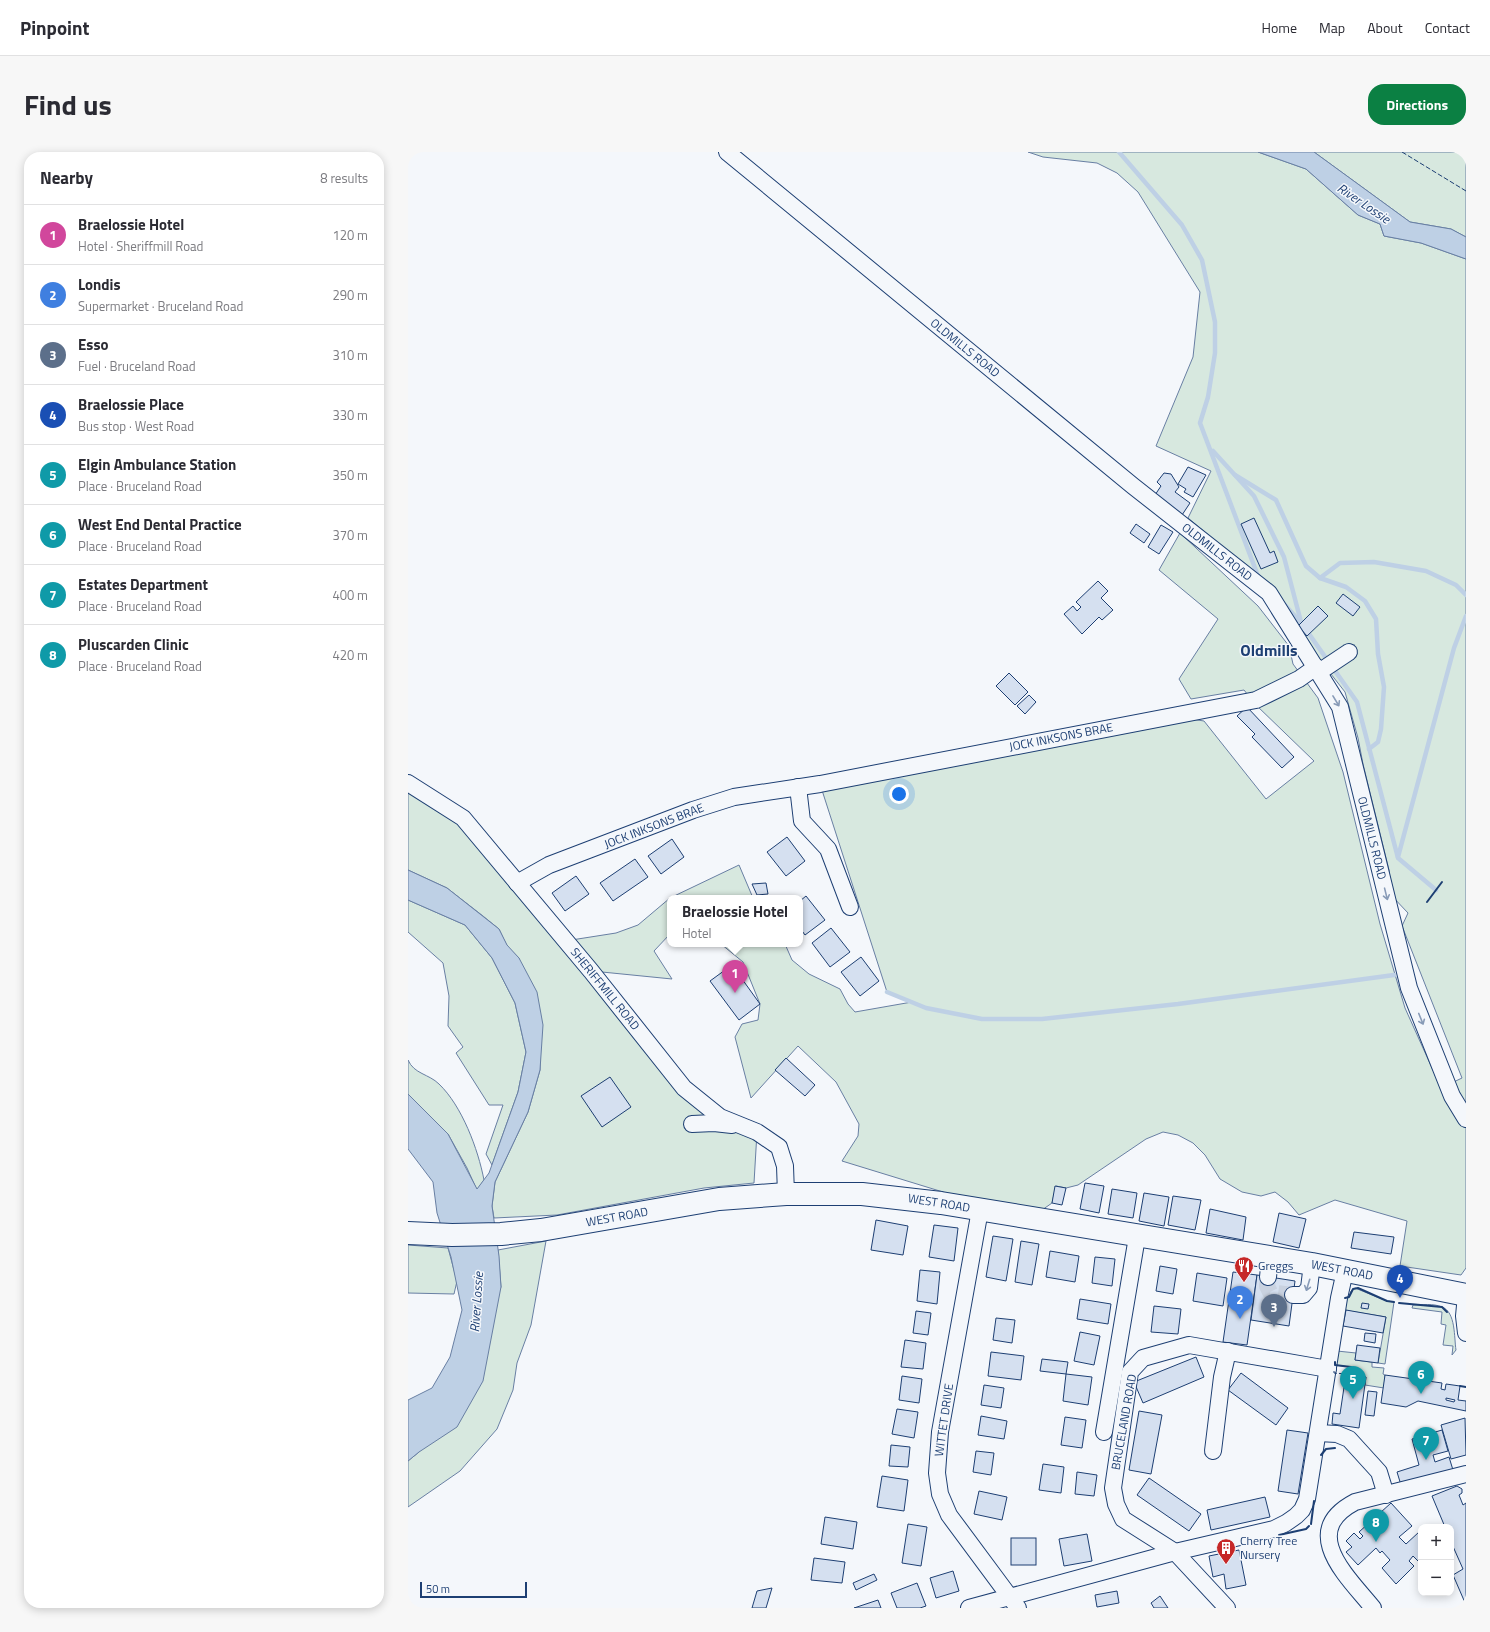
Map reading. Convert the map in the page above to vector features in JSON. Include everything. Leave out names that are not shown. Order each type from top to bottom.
[{"type":"highway","name":"WEST ROAD","points":[[408,1233],[452,1235],[501,1234],[566,1226],[719,1198],[786,1194],[862,1194],[902,1197],[1137,1237],[1269,1268],[1312,1264],[1466,1294]]},
{"type":"street","name":"OLDMILLS ROAD","points":[[727,152],[1133,486],[1269,593],[1320,669],[1340,708],[1409,988],[1452,1096],[1466,1119]]},
{"type":"street","name":"JOCK INKSONS BRAE","points":[[517,883],[549,865],[693,810],[734,797],[798,787],[1256,700],[1320,669],[1344,655]]},
{"type":"street","name":"SHERIFFMILL ROAD","points":[[408,783],[463,818],[684,1088],[720,1117],[757,1132],[779,1147],[785,1166],[786,1194]]},
{"type":"street","points":[[798,787],[802,820],[828,849],[850,906]]},
{"type":"street","points":[[692,1124],[714,1123],[745,1127]]},
{"type":"street","name":"WITTET DRIVE","points":[[980,1210],[940,1432],[937,1473],[940,1494],[949,1515],[1014,1602]]},
{"type":"street","points":[[1104,1432],[1137,1237]]},
{"type":"street","points":[[1293,1295],[1303,1296],[1309,1288],[1312,1264]]},
{"type":"street","points":[[969,1608],[1014,1602],[1175,1552],[1274,1529],[1296,1516],[1302,1510],[1307,1499],[1339,1298],[1345,1270]]},
{"type":"street","points":[[1466,1294],[1464,1316],[1466,1333]]},
{"type":"street","name":"BRUCELAND ROAD","points":[[1227,1608],[1175,1552],[1123,1519],[1116,1504],[1112,1488],[1130,1372],[1143,1358],[1189,1345],[1328,1369]]},
{"type":"street","points":[[1212,1451],[1222,1377],[1228,1351]]},
{"type":"street","points":[[1318,1433],[1337,1434],[1349,1439],[1379,1472],[1386,1495]]},
{"type":"street","points":[[1373,1608],[1335,1560],[1330,1549],[1329,1535],[1331,1526],[1346,1508],[1355,1502],[1466,1474]]},
{"type":"shaded area","points":[[1028,152],[1258,152],[1306,169],[1358,215],[1380,224],[1384,236],[1421,243],[1466,259],[1466,1268],[1461,1275],[1400,1266],[1407,1221],[1335,1200],[1299,1215],[1288,1202],[1275,1192],[1261,1196],[1242,1192],[1220,1179],[1205,1155],[1193,1143],[1178,1135],[1163,1132],[1146,1139],[1078,1185],[1066,1188],[1056,1186],[1052,1203],[1042,1210],[956,1196],[842,1161],[858,1136],[859,1124],[836,1082],[798,1046],[751,1098],[735,1037],[742,1024],[758,1020],[760,1004],[743,962],[725,947],[786,947],[792,960],[809,974],[840,989],[848,1004],[855,1012],[912,1002],[887,992],[820,784],[1172,716],[1204,721],[1266,799],[1314,761],[1256,705],[1244,690],[1191,699],[1179,679],[1218,619],[1159,570],[1180,533],[1258,606],[1289,646],[1293,664],[1318,698],[1343,772],[1380,924],[1405,1008],[1441,1088],[1462,1078],[1402,926],[1408,913],[1391,895],[1389,870],[1358,738],[1345,692],[1248,568],[1188,518],[1211,471],[1156,446],[1193,357],[1200,292],[1138,192],[1117,173],[1097,163],[1043,157]]},
{"type":"shaded area","points":[[1314,152],[1466,152],[1466,237],[1451,229],[1410,222]]},
{"type":"shaded area","points":[[408,782],[463,818],[565,941],[616,933],[638,925],[667,901],[667,937],[654,951],[672,979],[592,971],[684,1088],[757,1132],[754,1183],[704,1188],[557,1215],[494,1218],[492,1206],[495,1182],[528,1112],[540,1070],[540,1053],[519,958],[507,946],[499,929],[483,916],[447,888],[408,870]]},
{"type":"shaded area","points":[[739,865],[752,895],[676,895]]},
{"type":"shaded area","points":[[408,900],[465,925],[492,958],[515,1003],[526,1052],[518,1092],[492,1165],[486,1154],[503,1105],[489,1105],[456,1053],[463,1047],[448,1026],[449,996],[443,963],[408,932]]},
{"type":"shaded area","points":[[408,1060],[414,1068],[439,1084],[455,1104],[462,1116],[478,1155],[484,1180],[477,1190],[467,1168],[448,1134],[408,1094]]},
{"type":"shaded area","points":[[546,1241],[531,1325],[517,1363],[513,1390],[497,1429],[460,1471],[408,1507],[408,1461],[419,1452],[501,1287],[498,1250]]},
{"type":"shaded area","points":[[408,1245],[448,1248],[457,1281],[454,1294],[408,1293]]},
{"type":"shaded area","points":[[1355,1288],[1387,1301],[1394,1302],[1385,1364],[1378,1363],[1386,1317],[1343,1310],[1345,1297],[1349,1297],[1351,1291]]},
{"type":"shaded area","points":[[1413,1305],[1435,1305],[1447,1310],[1454,1326],[1456,1350],[1452,1355],[1453,1346],[1443,1345],[1446,1325],[1441,1324],[1442,1312],[1412,1308]]},
{"type":"shaded area","points":[[1337,1351],[1356,1353],[1355,1360],[1372,1362],[1372,1367],[1384,1368],[1384,1388],[1365,1385],[1366,1377],[1350,1375],[1350,1367],[1335,1365]]},
{"type":"water","name":"River Lossie","points":[[1258,152],[1314,152],[1410,222],[1451,229],[1466,237],[1466,259],[1421,243],[1384,236],[1380,224],[1358,215],[1306,169]]},
{"type":"water","name":"River Lossie","points":[[408,870],[447,888],[499,929],[507,945],[519,958],[537,992],[543,1025],[540,1070],[528,1112],[495,1182],[492,1206],[499,1256],[501,1287],[483,1381],[457,1427],[408,1461],[408,1400],[432,1388],[450,1357],[462,1310],[451,1257],[437,1213],[433,1182],[408,1149],[408,1094],[448,1134],[477,1189],[489,1173],[518,1092],[526,1052],[515,1003],[492,958],[465,925],[408,900]]},
{"type":"building","points":[[1188,467],[1206,475],[1193,497],[1184,492],[1186,489],[1178,484]]},
{"type":"building","points":[[1164,473],[1171,474],[1179,487],[1175,492],[1190,503],[1182,515],[1155,495],[1161,486],[1157,482]]},
{"type":"building","points":[[1254,518],[1270,553],[1274,551],[1278,562],[1261,569],[1241,524]]},
{"type":"building","points":[[1136,524],[1150,534],[1144,543],[1130,533]]},
{"type":"building","points":[[1161,525],[1173,532],[1159,554],[1148,547]]},
{"type":"building","points":[[1098,581],[1108,591],[1101,598],[1113,610],[1102,620],[1099,617],[1082,634],[1064,614],[1073,606],[1077,611],[1081,607],[1076,602]]},
{"type":"building","points":[[1343,594],[1360,607],[1353,616],[1336,603]]},
{"type":"building","points":[[1318,606],[1328,616],[1307,636],[1298,626]]},
{"type":"building","points":[[1009,673],[1028,692],[1015,705],[996,686]]},
{"type":"building","points":[[1029,695],[1036,702],[1025,714],[1017,706]]},
{"type":"building","points":[[1247,707],[1294,757],[1282,768],[1252,737],[1255,734],[1237,716]]},
{"type":"building","points":[[787,837],[805,861],[786,876],[767,852]]},
{"type":"building","points":[[672,839],[684,857],[661,874],[648,856]]},
{"type":"building","points":[[635,859],[648,877],[613,901],[600,883]]},
{"type":"building","points":[[576,876],[589,894],[565,911],[552,893]]},
{"type":"building","points":[[766,883],[768,894],[757,895],[752,884]]},
{"type":"building","points":[[806,896],[825,920],[805,935],[803,932],[803,898]]},
{"type":"building","points":[[831,928],[850,952],[830,967],[812,943]]},
{"type":"building","points":[[861,957],[879,981],[860,996],[841,972]]},
{"type":"building","points":[[732,965],[760,1004],[739,1020],[710,981]]},
{"type":"building","points":[[786,1058],[815,1085],[805,1096],[775,1070]]},
{"type":"building","points":[[610,1077],[631,1107],[602,1127],[581,1096]]},
{"type":"building","points":[[1085,1183],[1104,1186],[1099,1213],[1080,1209]]},
{"type":"building","points":[[1055,1186],[1066,1188],[1062,1205],[1052,1203]]},
{"type":"building","points":[[1112,1189],[1137,1193],[1133,1218],[1108,1214]]},
{"type":"building","points":[[1144,1193],[1169,1197],[1164,1226],[1139,1221]]},
{"type":"building","points":[[1173,1196],[1201,1200],[1195,1230],[1168,1225]]},
{"type":"building","points":[[1210,1209],[1246,1217],[1243,1240],[1206,1233]]},
{"type":"building","points":[[1279,1213],[1306,1219],[1299,1248],[1273,1242]]},
{"type":"building","points":[[876,1220],[908,1226],[903,1255],[871,1250]]},
{"type":"building","points":[[934,1225],[958,1228],[954,1261],[929,1257]]},
{"type":"building","points":[[1354,1232],[1394,1237],[1391,1254],[1351,1248]]},
{"type":"building","points":[[993,1236],[1013,1239],[1006,1281],[986,1277]]},
{"type":"building","points":[[1021,1241],[1039,1244],[1032,1285],[1015,1282]]},
{"type":"building","points":[[1050,1251],[1079,1256],[1075,1282],[1046,1277]]},
{"type":"building","points":[[1095,1257],[1115,1259],[1112,1286],[1092,1283]]},
{"type":"building","points":[[1160,1266],[1177,1269],[1173,1294],[1156,1291]]},
{"type":"building","points":[[920,1270],[940,1272],[937,1304],[917,1301]]},
{"type":"building","points":[[1233,1272],[1257,1275],[1247,1345],[1223,1342]]},
{"type":"building","points":[[1197,1273],[1227,1278],[1223,1306],[1193,1301]]},
{"type":"building","points":[[1257,1275],[1295,1281],[1289,1326],[1251,1320]]},
{"type":"building","points":[[1080,1299],[1111,1304],[1108,1324],[1077,1319]]},
{"type":"building","points":[[1362,1303],[1369,1304],[1368,1309],[1361,1308]]},
{"type":"building","points":[[1154,1306],[1181,1309],[1178,1334],[1151,1332]]},
{"type":"building","points":[[1346,1310],[1386,1317],[1383,1333],[1343,1326]]},
{"type":"building","points":[[916,1311],[931,1313],[928,1335],[913,1333]]},
{"type":"building","points":[[996,1318],[1015,1320],[1012,1343],[993,1340]]},
{"type":"building","points":[[1080,1332],[1100,1336],[1094,1365],[1074,1361]]},
{"type":"building","points":[[1365,1333],[1376,1334],[1375,1343],[1364,1341]]},
{"type":"building","points":[[905,1340],[926,1343],[923,1369],[901,1367]]},
{"type":"building","points":[[1357,1345],[1380,1348],[1378,1363],[1355,1360]]},
{"type":"building","points":[[991,1352],[1024,1356],[1021,1380],[988,1376]]},
{"type":"building","points":[[1196,1357],[1204,1377],[1143,1403],[1134,1382]]},
{"type":"building","points":[[1042,1359],[1068,1362],[1066,1374],[1040,1371]]},
{"type":"building","points":[[1241,1373],[1288,1408],[1276,1425],[1228,1390]]},
{"type":"building","points":[[1066,1374],[1092,1377],[1088,1405],[1063,1401]]},
{"type":"building","points":[[1346,1374],[1366,1377],[1359,1428],[1332,1424],[1333,1413],[1340,1414]]},
{"type":"building","points":[[1385,1375],[1442,1383],[1441,1389],[1445,1390],[1446,1384],[1460,1386],[1458,1400],[1466,1401],[1466,1411],[1418,1401],[1406,1407],[1381,1403]],"holes":[[[1446,1398],[1455,1400],[1454,1402],[1446,1400]]]},
{"type":"building","points":[[902,1376],[922,1379],[919,1403],[899,1400]]},
{"type":"building","points":[[984,1385],[1004,1388],[1001,1408],[981,1405]]},
{"type":"building","points":[[1368,1391],[1377,1392],[1374,1416],[1365,1415]]},
{"type":"building","points":[[897,1409],[918,1412],[914,1438],[892,1434]]},
{"type":"building","points":[[1139,1411],[1162,1415],[1151,1474],[1129,1470]]},
{"type":"building","points":[[981,1416],[1007,1421],[1004,1439],[978,1435]]},
{"type":"building","points":[[1065,1417],[1086,1420],[1082,1448],[1061,1445]]},
{"type":"building","points":[[1465,1418],[1466,1455],[1451,1459],[1441,1425]]},
{"type":"building","points":[[1287,1430],[1308,1433],[1298,1494],[1278,1491]]},
{"type":"building","points":[[1442,1430],[1448,1451],[1433,1455],[1435,1462],[1449,1457],[1453,1470],[1401,1485],[1397,1472],[1419,1465],[1412,1439]]},
{"type":"building","points":[[891,1445],[910,1447],[908,1467],[889,1466]]},
{"type":"building","points":[[976,1451],[994,1453],[991,1475],[973,1472]]},
{"type":"building","points":[[1043,1464],[1064,1467],[1061,1493],[1039,1490]]},
{"type":"building","points":[[1077,1472],[1097,1475],[1094,1496],[1075,1494]]},
{"type":"building","points":[[882,1476],[908,1480],[904,1511],[877,1507]]},
{"type":"building","points":[[1149,1478],[1201,1514],[1189,1531],[1137,1495]]},
{"type":"building","points":[[1457,1486],[1462,1489],[1462,1493],[1459,1495],[1463,1505],[1466,1503],[1466,1605],[1454,1577],[1454,1574],[1463,1569],[1454,1549],[1454,1524],[1444,1524],[1432,1496]]},
{"type":"building","points":[[979,1491],[1007,1497],[1002,1520],[974,1514]]},
{"type":"building","points":[[1265,1497],[1270,1517],[1211,1530],[1207,1510]]},
{"type":"building","points":[[1391,1503],[1412,1526],[1399,1537],[1406,1544],[1418,1533],[1418,1561],[1413,1556],[1409,1561],[1414,1566],[1396,1584],[1382,1568],[1390,1560],[1382,1551],[1380,1553],[1376,1548],[1358,1565],[1346,1552],[1352,1547],[1346,1541],[1354,1533],[1360,1539],[1363,1536],[1359,1532]]},
{"type":"building","points":[[825,1517],[857,1522],[853,1549],[821,1544]]},
{"type":"building","points":[[908,1524],[927,1527],[921,1566],[902,1563]]},
{"type":"building","points":[[1087,1534],[1092,1561],[1064,1566],[1059,1539]]},
{"type":"building","points":[[1011,1538],[1036,1538],[1036,1565],[1011,1565]]},
{"type":"building","name":"Cherry Tree Nursery","points":[[1239,1550],[1246,1585],[1226,1589],[1224,1574],[1213,1577],[1209,1556]]},
{"type":"building","points":[[814,1558],[845,1562],[842,1583],[811,1580]]},
{"type":"building","points":[[953,1571],[959,1591],[936,1598],[930,1578]]},
{"type":"building","points":[[874,1574],[877,1580],[856,1590],[853,1583]]},
{"type":"building","points":[[917,1583],[926,1606],[920,1608],[897,1608],[891,1593]]},
{"type":"building","points":[[772,1588],[766,1608],[752,1608],[757,1591]]},
{"type":"building","points":[[1117,1591],[1119,1603],[1097,1607],[1095,1595]]},
{"type":"building","points":[[1160,1596],[1168,1608],[1154,1608],[1151,1603]]},
{"type":"building","points":[[878,1600],[881,1608],[854,1608]]},
{"type":"waterway","points":[[1119,152],[1182,225],[1202,260],[1215,322],[1215,353],[1208,397],[1200,423],[1258,576]]},
{"type":"waterway","points":[[1213,451],[1254,496],[1284,557],[1301,622]]},
{"type":"waterway","points":[[1235,475],[1276,500],[1306,566],[1320,578],[1346,587],[1365,601],[1376,619],[1378,654],[1384,687],[1381,729],[1378,742],[1369,749]]},
{"type":"waterway","points":[[1320,578],[1340,563],[1374,562],[1426,571],[1456,585],[1466,595]]},
{"type":"waterway","points":[[1285,605],[1302,624],[1357,702],[1398,858],[1436,890]]},
{"type":"waterway","points":[[1398,857],[1454,648],[1466,616]]},
{"type":"waterway","points":[[887,992],[926,1008],[982,1019],[1042,1019],[1178,1004],[1394,975]]},
{"type":"tunnel","points":[[1268,1277],[1267,1286],[1270,1292],[1293,1295]]},
{"type":"fence","points":[[1402,152],[1466,191]]},
{"type":"fence","points":[[1334,1371],[1334,1373],[1346,1374]]},
{"type":"wall","points":[[1427,902],[1442,882]]},
{"type":"wall","points":[[1345,1298],[1349,1297],[1353,1289],[1358,1288],[1387,1301],[1394,1302]]},
{"type":"wall","points":[[1399,1303],[1442,1307],[1447,1312]]},
{"type":"wall","points":[[1335,1362],[1335,1365],[1351,1367],[1350,1375]]},
{"type":"wall","points":[[1460,1386],[1466,1387]]},
{"type":"wall","points":[[1321,1455],[1326,1449],[1335,1448]]},
{"type":"wall","points":[[1311,1524],[1314,1501]]},
{"type":"wall","points":[[1279,1535],[1306,1529],[1309,1526]]},
{"type":"place","name":"Braelossie Hotel","points":[[735,993]]},
{"type":"place","name":"Greggs","points":[[1244,1283]]},
{"type":"place","name":"Braelossie Place","points":[[1400,1298]]},
{"type":"place","name":"Londis","points":[[1240,1319]]},
{"type":"place","name":"Esso","points":[[1274,1327]]},
{"type":"place","name":"West End Dental Practice","points":[[1421,1394]]},
{"type":"place","name":"Elgin Ambulance Station","points":[[1353,1399]]},
{"type":"place","name":"Estates Department","points":[[1426,1460]]},
{"type":"place","name":"Pluscarden Clinic","points":[[1376,1542]]},
{"type":"place","name":"Cherry Tree Nursery","points":[[1226,1565]]},
{"type":"district","name":"Oldmills","points":[[1269,650]]}]
